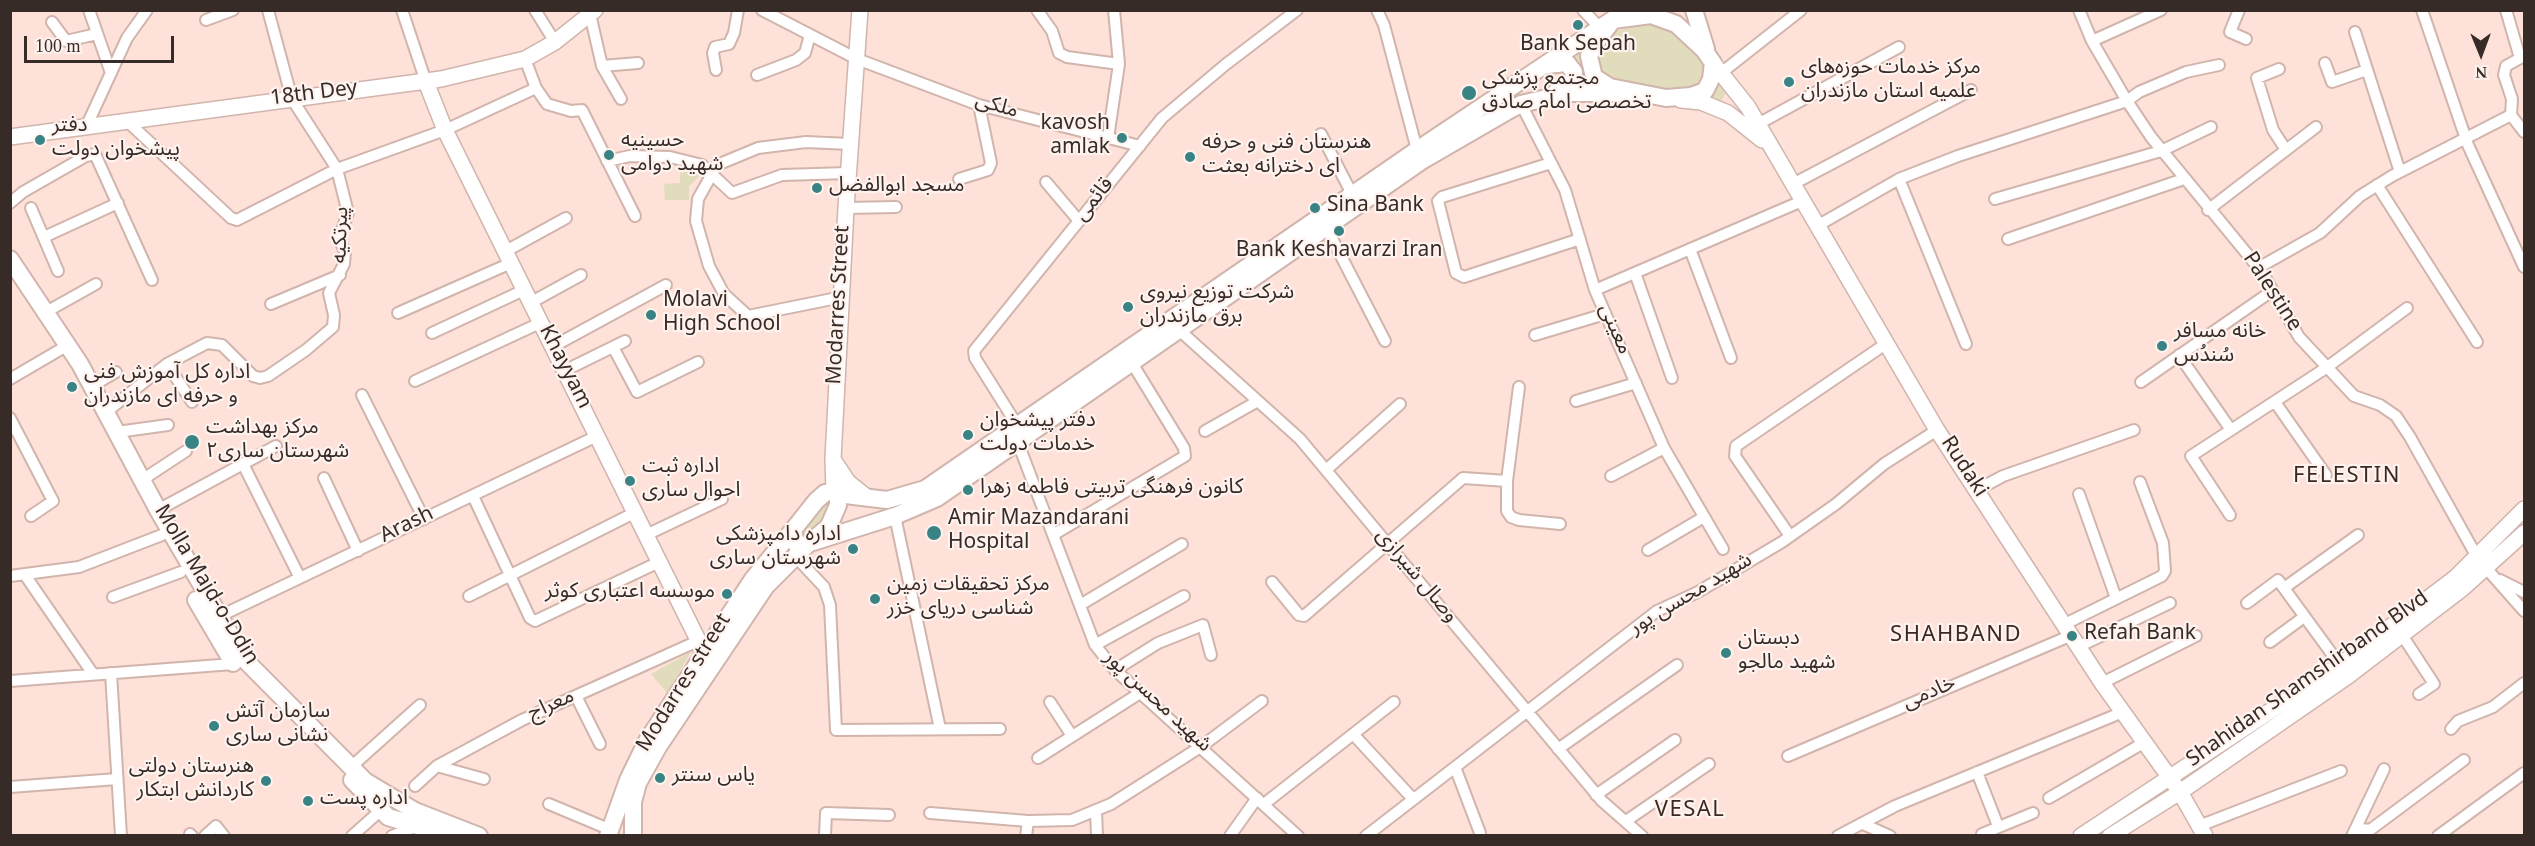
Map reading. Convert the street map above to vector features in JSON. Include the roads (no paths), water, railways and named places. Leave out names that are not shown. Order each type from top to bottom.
[{"type":"main road","name":"Modarres Street","points":[[633,836],[633,802],[638,783],[658,747],[766,586],[805,548],[836,513],[833,459],[848,173],[860,10]]},
{"type":"main road","points":[[793,530],[796,544],[805,548],[878,520],[895,516],[937,498],[1423,160],[1521,104],[1568,93],[1605,91],[1666,98],[1691,96],[1705,91],[1711,80],[1714,63],[1694,10]]},
{"type":"main road","name":"18th Dey","points":[[12,135],[426,82],[525,59],[555,42],[592,12]]},
{"type":"main road","points":[[835,493],[873,499],[901,498],[925,489],[1352,194],[1613,20],[1641,15],[1664,19],[1676,24],[1699,42],[1714,63]]},
{"type":"main road","points":[[1613,20],[1594,45],[1589,56],[1590,65],[1594,77],[1610,87],[1634,93]]},
{"type":"main road","points":[[1542,67],[1567,63],[1572,66],[1575,77],[1567,87],[1543,98]]},
{"type":"main road","name":"Rudaki","points":[[1714,63],[1758,124],[1937,429],[2102,683],[2180,792]]},
{"type":"main road","name":"Khayyam","points":[[426,82],[445,130],[701,647]]},
{"type":"main road","points":[[1728,113],[1722,104],[1723,99],[1735,95],[1741,99]]},
{"type":"main road","name":"Rudaki","points":[[1666,98],[1701,102],[1728,113],[1771,148]]},
{"type":"main road","name":"Molla Majd-o-Ddin","points":[[10,259],[92,386],[158,510],[233,664],[347,774],[385,804],[415,811],[479,836]]},
{"type":"main road","name":"Molla Majd-o-Ddin","points":[[10,274],[63,348],[181,572],[244,660],[365,781],[401,822],[450,836]]},
{"type":"main road","points":[[833,459],[848,482],[873,499]]},
{"type":"main road","name":"Modarres street","points":[[614,834],[628,780],[647,741],[701,647],[816,501],[825,493],[835,493]]},
{"type":"main road","points":[[873,499],[869,510],[872,517],[878,520]]},
{"type":"main road","name":"Shahidan Shamshirband Blvd","points":[[2110,836],[2180,792],[2344,670],[2455,578],[2486,568],[2524,509]]},
{"type":"main road","name":"Shahidan Shamshirband Blvd","points":[[2081,836],[2170,777],[2402,635],[2518,544],[2524,532]]},
{"type":"main road","points":[[2180,792],[2202,831]]},
{"type":"main road","points":[[614,834],[633,802]]},
{"type":"street","points":[[89,10],[111,73]]},
{"type":"street","points":[[87,125],[127,38],[147,10]]},
{"type":"street","points":[[206,20],[233,10]]},
{"type":"street","name":"پیرتکیه","points":[[167,364],[207,343],[214,343],[222,345],[253,376],[260,378],[268,376],[306,350],[333,327],[334,315],[329,293],[340,275],[345,257],[339,238],[348,213],[338,169],[292,99],[268,10]]},
{"type":"street","points":[[402,10],[426,82]]},
{"type":"street","points":[[535,10],[555,42]]},
{"type":"street","points":[[716,70],[713,53],[715,47],[729,44],[734,33],[738,10]]},
{"type":"street","name":"ملکی","points":[[762,10],[857,58],[979,105],[1140,146]]},
{"type":"street","points":[[1037,10],[1052,31],[1059,53],[1119,64]]},
{"type":"street","points":[[1108,138],[1119,64],[1114,10]]},
{"type":"street","name":"قائمی","points":[[1017,425],[975,358],[974,351],[1162,118],[1297,10]]},
{"type":"street","points":[[1377,10],[1384,25],[1417,150]]},
{"type":"street","points":[[1583,10],[1613,20]]},
{"type":"street","points":[[1714,63],[1802,10]]},
{"type":"street","name":"Palestine","points":[[2079,10],[2092,41],[2127,101],[2161,151],[2258,268],[2299,338],[2354,396],[2380,405],[2396,416],[2486,568],[2524,611]]},
{"type":"street","points":[[2092,41],[2161,10]]},
{"type":"street","points":[[2239,10],[2230,32],[2246,39]]},
{"type":"street","points":[[2422,10],[2465,138],[2524,267]]},
{"type":"street","points":[[2506,10],[2522,57],[2506,66],[2504,75],[2512,99],[2511,115],[2524,132]]},
{"type":"street","points":[[592,12],[602,66],[621,99]]},
{"type":"street","points":[[52,22],[66,40],[97,34]]},
{"type":"street","points":[[2355,32],[2400,172]]},
{"type":"street","points":[[757,75],[796,60],[805,54],[810,35]]},
{"type":"street","points":[[1758,124],[1899,47]]},
{"type":"street","points":[[525,59],[536,87],[547,104],[571,111],[582,110],[634,216]]},
{"type":"street","points":[[602,66],[638,63]]},
{"type":"street","points":[[2325,63],[2332,82],[2367,70]]},
{"type":"street","points":[[1817,226],[1899,179],[1958,156],[2127,101],[2139,92],[2186,72],[2219,65]]},
{"type":"street","points":[[2279,69],[2256,78],[2273,130],[2286,150]]},
{"type":"street","points":[[127,121],[231,218],[237,220],[338,169],[445,130],[536,87]]},
{"type":"street","points":[[1793,184],[1971,90]]},
{"type":"street","name":"معینی","points":[[1521,104],[1565,190],[1595,290],[1664,448],[1723,549]]},
{"type":"street","points":[[959,179],[988,170],[991,163],[979,105]]},
{"type":"street","points":[[2258,268],[2320,233],[2360,196],[2377,185],[2511,115]]},
{"type":"street","points":[[1995,199],[2161,151],[2211,127]]},
{"type":"street","points":[[2208,210],[2316,127]]},
{"type":"street","points":[[1321,134],[1352,194]]},
{"type":"street","points":[[842,297],[748,316],[724,294],[709,266],[696,221],[698,199],[717,165],[758,148],[806,142],[850,144]]},
{"type":"street","points":[[10,203],[23,192],[86,156],[95,154],[152,280]]},
{"type":"street","points":[[607,161],[630,156],[670,157],[702,165],[732,193],[782,175],[848,173]]},
{"type":"street","points":[[1551,163],[1442,197],[1438,201],[1456,273],[1459,276],[1580,239]]},
{"type":"street","points":[[1899,179],[1966,344]]},
{"type":"street","points":[[2008,239],[2184,179]]},
{"type":"street","points":[[1046,182],[1079,221]]},
{"type":"street","points":[[2377,185],[2477,342]]},
{"type":"street","points":[[1595,290],[1802,201]]},
{"type":"street","points":[[44,237],[118,203]]},
{"type":"street","points":[[846,208],[896,207]]},
{"type":"street","points":[[32,208],[58,271]]},
{"type":"street","points":[[398,313],[508,257],[566,218]]},
{"type":"street","points":[[1326,227],[1385,341]]},
{"type":"street","points":[[1690,249],[1731,358]]},
{"type":"street","points":[[1635,273],[1672,378]]},
{"type":"street","points":[[271,304],[340,275]]},
{"type":"street","points":[[432,333],[581,275]]},
{"type":"street","points":[[46,312],[96,284]]},
{"type":"street","points":[[552,347],[666,285]]},
{"type":"street","points":[[2141,382],[2272,291]]},
{"type":"street","points":[[2230,515],[2191,456],[2326,369],[2407,308]]},
{"type":"street","points":[[1535,335],[1605,314]]},
{"type":"street","points":[[415,381],[540,323]]},
{"type":"street","name":"وصال شیرازی","points":[[1178,329],[1300,439],[1596,795],[1642,836]]},
{"type":"street","points":[[564,371],[625,341]]},
{"type":"street","points":[[1790,536],[1735,456],[1736,446],[1887,343]]},
{"type":"street","points":[[612,347],[637,392],[698,362]]},
{"type":"street","points":[[10,379],[63,348]]},
{"type":"street","points":[[2179,355],[2230,430]]},
{"type":"street","points":[[1053,535],[1185,456],[1184,448],[1132,363]]},
{"type":"street","points":[[106,412],[167,364],[192,402]]},
{"type":"street","points":[[92,386],[117,372]]},
{"type":"street","points":[[1576,402],[1636,383]]},
{"type":"street","points":[[1519,387],[1507,481],[1506,511],[1511,517],[1560,524]]},
{"type":"street","points":[[362,395],[424,519]]},
{"type":"street","points":[[1205,431],[1258,401]]},
{"type":"street","points":[[2275,402],[2326,475]]},
{"type":"street","points":[[1326,470],[1400,404]]},
{"type":"street","points":[[10,418],[52,501],[31,516]]},
{"type":"street","points":[[117,432],[168,425]]},
{"type":"street","name":"شهید محسن پور","points":[[1366,836],[1377,832],[1413,799],[1657,612],[1728,575],[1790,536],[1836,504],[1884,464],[1937,429]]},
{"type":"street","points":[[1977,490],[2002,476],[2134,430]]},
{"type":"street","name":"Arash","points":[[210,615],[300,578],[597,436]]},
{"type":"street","name":"شهید محسن پور","points":[[1018,443],[1095,645],[1115,670],[1202,746],[1298,836]]},
{"type":"street","points":[[158,510],[276,446]]},
{"type":"street","points":[[1611,476],[1664,448]]},
{"type":"street","points":[[142,480],[186,451]]},
{"type":"street","points":[[243,464],[300,578]]},
{"type":"street","points":[[324,478],[358,551]]},
{"type":"street","points":[[1272,582],[1299,615],[1304,616],[1463,478],[1507,481]]},
{"type":"street","points":[[2072,635],[2116,598],[2162,576],[2166,564],[2163,543],[2140,482]]},
{"type":"street","points":[[2079,494],[2116,598]]},
{"type":"street","points":[[473,496],[530,618],[535,621],[659,562]]},
{"type":"street","points":[[646,535],[722,500]]},
{"type":"street","points":[[469,596],[634,513]]},
{"type":"street","points":[[895,516],[940,729]]},
{"type":"street","points":[[1648,550],[1704,517]]},
{"type":"street","points":[[10,576],[79,567],[162,535]]},
{"type":"street","points":[[2247,603],[2358,535]]},
{"type":"street","points":[[1080,605],[1182,544]]},
{"type":"street","points":[[805,548],[830,605],[836,730],[1000,729]]},
{"type":"street","points":[[2486,568],[2524,592]]},
{"type":"street","points":[[113,597],[181,572]]},
{"type":"street","points":[[25,575],[93,674]]},
{"type":"street","points":[[2281,584],[2344,670]]},
{"type":"street","points":[[1095,645],[1184,596]]},
{"type":"street","points":[[2072,635],[2170,603]]},
{"type":"street","points":[[2270,642],[2304,617]]},
{"type":"street","points":[[1115,670],[1158,643],[1203,625],[1211,655]]},
{"type":"street","name":"خادمی","points":[[1788,756],[2072,635]]},
{"type":"street","points":[[2402,635],[2434,684],[2420,693]]},
{"type":"street","points":[[2102,683],[2196,636]]},
{"type":"street","name":"معراج","points":[[415,786],[437,766],[522,720],[576,696],[701,647]]},
{"type":"street","points":[[10,681],[233,664]]},
{"type":"street","points":[[1558,749],[1677,665]]},
{"type":"street","points":[[111,673],[121,836]]},
{"type":"street","points":[[2451,729],[2458,721],[2493,707],[2524,683]]},
{"type":"street","points":[[1038,758],[1140,693]]},
{"type":"street","points":[[576,696],[600,744]]},
{"type":"street","points":[[930,813],[1028,821],[1072,819],[1111,804],[1202,746],[1262,701]]},
{"type":"street","points":[[1050,702],[1071,736]]},
{"type":"street","points":[[1230,836],[1261,801],[1394,702]]},
{"type":"street","points":[[351,767],[420,705]]},
{"type":"street","points":[[1838,836],[1895,807],[2123,712]]},
{"type":"street","points":[[1353,734],[1413,799]]},
{"type":"street","points":[[1596,795],[1676,740]]},
{"type":"street","points":[[2049,798],[2145,742]]},
{"type":"street","points":[[2353,835],[2361,828],[2370,830],[2464,760]]},
{"type":"street","points":[[1626,821],[1709,764]]},
{"type":"street","points":[[437,766],[484,778]]},
{"type":"street","points":[[1455,767],[1480,833]]},
{"type":"street","points":[[2353,835],[2384,769]]},
{"type":"street","points":[[2202,831],[2341,771]]},
{"type":"street","points":[[1977,772],[1998,826]]},
{"type":"street","points":[[2438,836],[2524,773]]},
{"type":"street","points":[[10,787],[117,779]]},
{"type":"street","points":[[352,836],[385,804]]},
{"type":"street","points":[[549,804],[614,834]]},
{"type":"street","points":[[1096,810],[1097,836]]},
{"type":"street","points":[[825,836],[826,813],[889,815]]},
{"type":"street","points":[[1982,834],[2033,813]]},
{"type":"street","points":[[1026,836],[1028,821]]},
{"type":"street","points":[[1863,824],[1890,836]]},
{"type":"street","points":[[205,836],[216,826],[224,836]]},
{"type":"street","points":[[392,836],[418,826]]},
{"type":"place","name":"Bank Sepah","points":[[1578,25]]},
{"type":"place","name":"مرکز خدمات حوزه‌های علمیه استان مازندران","points":[[1789,82]]},
{"type":"place","name":"مجتمع پزشکی تخصصی امام صادق","points":[[1469,93]]},
{"type":"place","name":"kavosh amlak","points":[[1122,138]]},
{"type":"place","name":"دفتر پیشخوان دولت","points":[[40,140]]},
{"type":"place","name":"حسینیه شهید دوامی","points":[[609,155]]},
{"type":"place","name":"هنرستان فنی و حرفه ای دخترانه بعثت","points":[[1190,157]]},
{"type":"place","name":"مسجد ابوالفضل","points":[[817,188]]},
{"type":"place","name":"Sina Bank","points":[[1315,208]]},
{"type":"place","name":"Bank Keshavarzi Iran","points":[[1339,231]]},
{"type":"place","name":"شرکت توزیع نیروی برق مازندران","points":[[1128,307]]},
{"type":"place","name":"Molavi High School","points":[[651,315]]},
{"type":"place","name":"خانه مسافر سُندُس","points":[[2162,346]]},
{"type":"place","name":"اداره کل آموزش فنی و حرفه ای مازندران","points":[[72,387]]},
{"type":"place","name":"دفتر پیشخوان خدمات دولت","points":[[968,435]]},
{"type":"place","name":"مرکز بهداشت شهرستان ساری٢","points":[[192,442]]},
{"type":"place","name":"اداره ثبت احوال ساری","points":[[630,481]]},
{"type":"place","name":"کانون فرهنگی تربیتی فاطمه زهرا","points":[[968,490]]},
{"type":"place","name":"Amir Mazandarani Hospital","points":[[934,533]]},
{"type":"place","name":"اداره دامپزشکی شهرستان ساری","points":[[853,549]]},
{"type":"place","name":"موسسه اعتباری کوثر","points":[[727,594]]},
{"type":"place","name":"مرکز تحقیقات زمین شناسی دریای خزر","points":[[875,599]]},
{"type":"place","name":"Refah Bank","points":[[2072,636]]},
{"type":"place","name":"دبستان شهید مالجو","points":[[1726,653]]},
{"type":"place","name":"سازمان آتش نشانی ساری","points":[[214,726]]},
{"type":"place","name":"یاس سنتر","points":[[660,778]]},
{"type":"place","name":"هنرستان دولتی کاردانش ابتکار","points":[[266,781]]},
{"type":"place","name":"اداره پست","points":[[308,801]]},
{"type":"district","name":"FELESTIN","points":[[2347,479]]},
{"type":"district","name":"SHAHBAND","points":[[1956,638]]},
{"type":"district","name":"VESAL","points":[[1690,813]]}]
